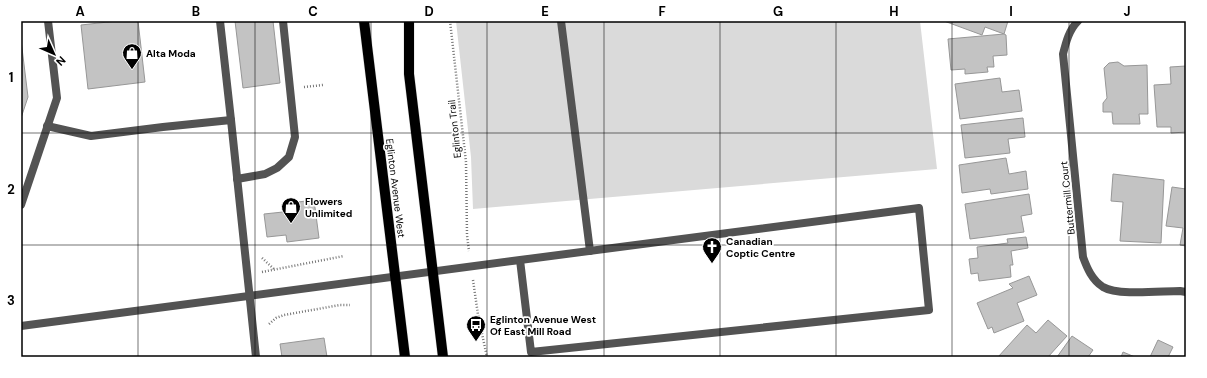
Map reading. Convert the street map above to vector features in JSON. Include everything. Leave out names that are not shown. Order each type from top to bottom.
[{"type":"main road","name":"Eglinton Avenue West","points":[[364,21],[405,357]]},
{"type":"main road","points":[[409,21],[409,74],[443,357]]},
{"type":"street","points":[[21,205],[57,98],[48,21]]},
{"type":"street","points":[[220,21],[256,357]]},
{"type":"street","points":[[237,179],[265,174],[277,168],[289,157],[295,136],[283,21]]},
{"type":"street","points":[[561,21],[590,251]]},
{"type":"street","name":"Buttermill Court","points":[[1078,21],[1073,26],[1066,42],[1063,54],[1083,257],[1090,273],[1103,287],[1122,292],[1186,292]]},
{"type":"street","points":[[48,126],[91,136],[231,120]]},
{"type":"street","points":[[21,326],[432,271],[919,208],[929,310],[531,352],[520,260]]},
{"type":"path","name":"Eglinton Trail","points":[[450,21],[466,162],[467,235]]},
{"type":"path","points":[[247,274],[344,256]]},
{"type":"path","points":[[474,294],[487,357]]},
{"type":"path","points":[[266,327],[270,322],[284,315],[340,305],[350,305]]},
{"type":"shaded area","points":[[456,21],[920,21],[937,169],[473,209],[471,157]]},
{"type":"building","points":[[117,21],[138,21],[145,82],[88,89],[81,25]]},
{"type":"building","points":[[235,21],[273,21],[280,83],[243,88]]},
{"type":"building","points":[[944,21],[1008,21],[1004,34],[985,27],[982,35]]},
{"type":"building","points":[[1006,35],[1007,55],[993,56],[994,67],[987,67],[988,72],[965,74],[965,69],[951,70],[948,39]]},
{"type":"building","points":[[21,40],[28,97],[21,118]]},
{"type":"building","points":[[1118,62],[1124,66],[1147,65],[1148,114],[1139,114],[1140,124],[1113,124],[1112,112],[1103,112],[1103,103],[1107,98],[1104,68],[1109,63]]},
{"type":"building","points":[[1186,66],[1186,132],[1171,133],[1171,127],[1157,127],[1154,85],[1171,84],[1170,67]]},
{"type":"building","points":[[1000,78],[1002,92],[1019,90],[1022,111],[960,119],[955,84]]},
{"type":"building","points":[[1023,118],[1025,137],[1008,139],[1010,153],[965,158],[961,125]]},
{"type":"building","points":[[1006,158],[1009,174],[1026,171],[1028,189],[991,194],[990,189],[962,193],[959,165]]},
{"type":"building","points":[[1113,174],[1164,180],[1161,243],[1120,241],[1123,202],[1111,201]]},
{"type":"building","points":[[1172,187],[1186,189],[1186,246],[1180,245],[1183,228],[1166,226]]},
{"type":"building","points":[[1029,194],[1032,214],[1021,216],[1024,232],[970,239],[965,204]]},
{"type":"building","name":"Flowers Unlimited","points":[[314,200],[319,238],[287,242],[286,235],[267,237],[264,214],[283,212],[282,204]]},
{"type":"building","points":[[1026,237],[1028,248],[1011,251],[1013,265],[1010,265],[1011,277],[979,281],[978,273],[971,274],[969,259],[978,258],[977,247],[1008,243],[1007,239]]},
{"type":"building","points":[[1029,276],[1037,295],[1017,303],[1024,321],[994,333],[992,327],[988,329],[977,303],[1013,288],[1009,284]]},
{"type":"building","points":[[1048,320],[1067,336],[1048,357],[998,357],[1027,325],[1036,333]]},
{"type":"building","points":[[1072,336],[1093,350],[1088,357],[1057,357]]},
{"type":"building","points":[[324,338],[327,357],[282,357],[280,344]]},
{"type":"building","points":[[1158,340],[1173,347],[1168,357],[1150,357]]},
{"type":"building","points":[[1123,352],[1135,357],[1121,357]]},
{"type":"place","name":"Alta Moda","points":[[132,70]]},
{"type":"place","name":"Flowers Unlimited","points":[[291,224]]},
{"type":"place","name":"Canadian Coptic Centre","points":[[712,264]]},
{"type":"place","name":"Eglinton Avenue West Of East Mill Road","points":[[476,342]]}]
